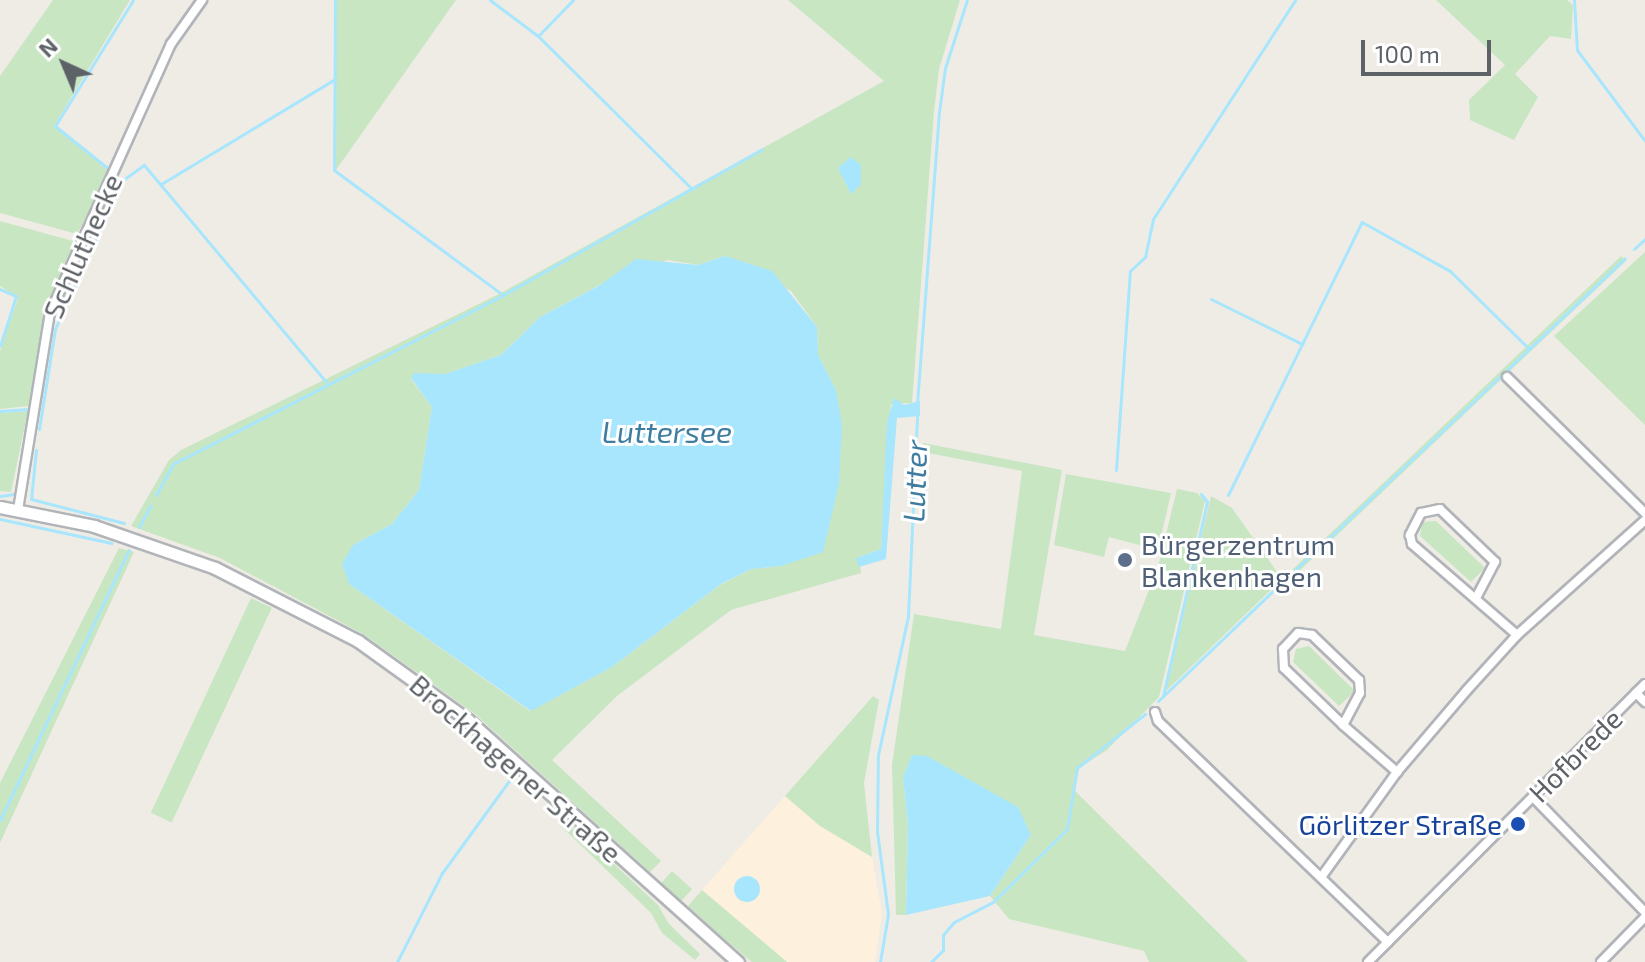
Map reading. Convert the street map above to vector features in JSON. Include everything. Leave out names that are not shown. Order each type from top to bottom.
[{"type":"main road","name":"Brockhagener Straße","points":[[0,507],[168,550],[321,620],[405,672],[468,720],[738,962]]},
{"type":"street","name":"Schluthecke","points":[[18,510],[50,313],[171,44],[202,0]]},
{"type":"street","points":[[1507,377],[1645,513]]},
{"type":"street","points":[[1476,598],[1495,562],[1440,509],[1421,513],[1410,535],[1412,544],[1517,635]]},
{"type":"street","points":[[1322,876],[1397,772],[1517,635],[1645,520]]},
{"type":"street","points":[[1343,725],[1360,693],[1359,680],[1312,635],[1298,633],[1283,649],[1284,668],[1343,725],[1397,772]]},
{"type":"street","name":"Hofbrede","points":[[1368,962],[1645,684]]},
{"type":"street","points":[[1636,693],[1645,702]]},
{"type":"street","points":[[1155,712],[1167,730],[1388,942]]},
{"type":"street","points":[[1533,797],[1645,914],[1601,962]]},
{"type":"shaded area","points":[[785,796],[820,826],[872,857],[882,914],[875,962],[787,962],[702,890]]},
{"type":"green space","points":[[53,0],[130,0],[54,126],[110,171],[77,234],[0,213],[0,76]]},
{"type":"green space","points":[[336,0],[456,0],[336,170],[333,155]]},
{"type":"green space","points":[[788,0],[960,0],[939,69],[912,403],[891,404],[881,549],[859,557],[861,573],[731,610],[617,696],[552,760],[661,861],[650,872],[475,714],[363,634],[220,558],[131,526],[169,460],[181,450],[499,294],[884,81]],"holes":[[[725,256],[791,291],[817,327],[818,355],[836,390],[781,566],[751,569],[720,585],[612,667],[530,711],[349,584],[353,545],[392,524],[419,490],[432,407],[411,379],[445,374],[501,355],[540,317],[616,276],[668,260],[698,265]]]},
{"type":"green space","points":[[1436,0],[1567,0],[1573,5],[1571,39],[1550,36],[1515,74],[1538,97],[1514,140],[1470,120],[1469,100],[1505,65]]},
{"type":"green space","points":[[0,221],[73,241],[77,247],[43,324],[29,406],[0,409],[0,351],[18,298],[0,286]]},
{"type":"green space","points":[[1645,252],[1645,425],[1554,336]]},
{"type":"green space","points":[[1621,256],[1626,261],[1295,575],[1291,571]]},
{"type":"green space","points":[[28,411],[11,492],[0,491],[0,413]]},
{"type":"green space","points":[[923,443],[1062,470],[1034,635],[1125,651],[1158,567],[1177,489],[1197,493],[1205,501],[1159,697],[1107,750],[1079,768],[1074,790],[1248,962],[1149,962],[1144,951],[1009,919],[990,896],[1031,835],[903,778],[908,823],[906,915],[896,915],[892,765],[914,614],[1001,629],[1022,471],[923,452]]},
{"type":"green space","points":[[1066,474],[1171,493],[1158,550],[1109,537],[1104,557],[1054,545]]},
{"type":"green space","points":[[1211,496],[1232,508],[1282,579],[1165,692]]},
{"type":"green space","points":[[1436,521],[1485,568],[1471,582],[1420,536],[1422,522]]},
{"type":"green space","points":[[119,548],[134,552],[0,843],[0,783]]},
{"type":"green space","points":[[251,598],[272,608],[172,823],[151,813]]},
{"type":"green space","points":[[1309,646],[1355,691],[1339,706],[1293,662],[1296,649]]},
{"type":"green space","points":[[873,696],[879,700],[864,783],[872,857],[820,826],[785,796]]},
{"type":"green space","points":[[566,819],[658,905],[669,924],[700,954],[695,960],[662,933],[651,913],[561,826]]},
{"type":"green space","points":[[672,871],[692,889],[681,901],[661,883]]},
{"type":"green space","points":[[702,890],[787,962],[752,962],[721,936],[688,906]]},
{"type":"water","points":[[851,157],[861,165],[861,184],[851,194],[838,168]]},
{"type":"water","name":"Luttersee","points":[[725,256],[772,271],[817,327],[818,355],[836,390],[842,425],[839,484],[823,552],[781,566],[751,569],[721,584],[612,667],[531,711],[349,584],[342,564],[353,545],[392,524],[419,490],[432,407],[411,378],[414,373],[445,374],[501,355],[540,317],[600,285],[636,259],[698,265]]},
{"type":"water","points":[[894,398],[904,405],[920,401],[920,416],[897,418],[886,559],[859,567],[856,558],[881,549],[887,422]]},
{"type":"water","points":[[912,755],[927,756],[1018,807],[1031,835],[990,896],[906,915],[908,823],[903,778]]},
{"type":"water","points":[[747,876],[756,880],[760,889],[756,898],[747,902],[738,898],[734,889],[738,880]]},
{"type":"waterway","points":[[110,170],[55,126],[133,0]]},
{"type":"waterway","points":[[335,0],[334,170],[503,295]]},
{"type":"waterway","points":[[490,0],[538,36],[691,188]]},
{"type":"waterway","points":[[538,36],[573,0]]},
{"type":"waterway","name":"Lutter","points":[[917,404],[939,112],[945,68],[967,0]]},
{"type":"waterway","points":[[1116,470],[1130,271],[1145,257],[1153,219],[1295,0]]},
{"type":"waterway","points":[[1574,0],[1577,50],[1645,141]]},
{"type":"waterway","points":[[161,184],[335,79]]},
{"type":"waterway","points":[[156,495],[173,464],[503,295],[762,149]]},
{"type":"waterway","points":[[39,429],[55,329],[123,180],[144,165],[326,382]]},
{"type":"waterway","points":[[1228,495],[1362,222],[1450,271],[1529,349]]},
{"type":"waterway","points":[[1634,249],[1645,239]]},
{"type":"waterway","points":[[1292,573],[1625,258]]},
{"type":"waterway","points":[[0,289],[16,296],[0,346]]},
{"type":"waterway","points":[[1211,299],[1302,344]]},
{"type":"waterway","points":[[0,411],[29,409]]},
{"type":"waterway","name":"Lutter","points":[[880,962],[888,914],[877,832],[878,755],[908,616],[917,415]]},
{"type":"waterway","points":[[36,450],[31,499],[124,523]]},
{"type":"waterway","points":[[0,496],[14,494]]},
{"type":"waterway","points":[[1163,696],[1207,502],[1201,494]]},
{"type":"waterway","points":[[139,527],[150,506]]},
{"type":"waterway","points":[[0,519],[111,543]]},
{"type":"waterway","points":[[0,820],[129,550]]},
{"type":"waterway","points":[[1158,701],[1283,581]]},
{"type":"waterway","points":[[931,962],[943,950],[943,935],[954,922],[993,902],[1067,829],[1077,768],[1145,714]]},
{"type":"waterway","points":[[397,962],[442,873],[511,778]]},
{"type":"place","name":"Bürgerzentrum Blankenhagen","points":[[1125,560]]},
{"type":"place","name":"Görlitzer Straße","points":[[1518,824]]}]
